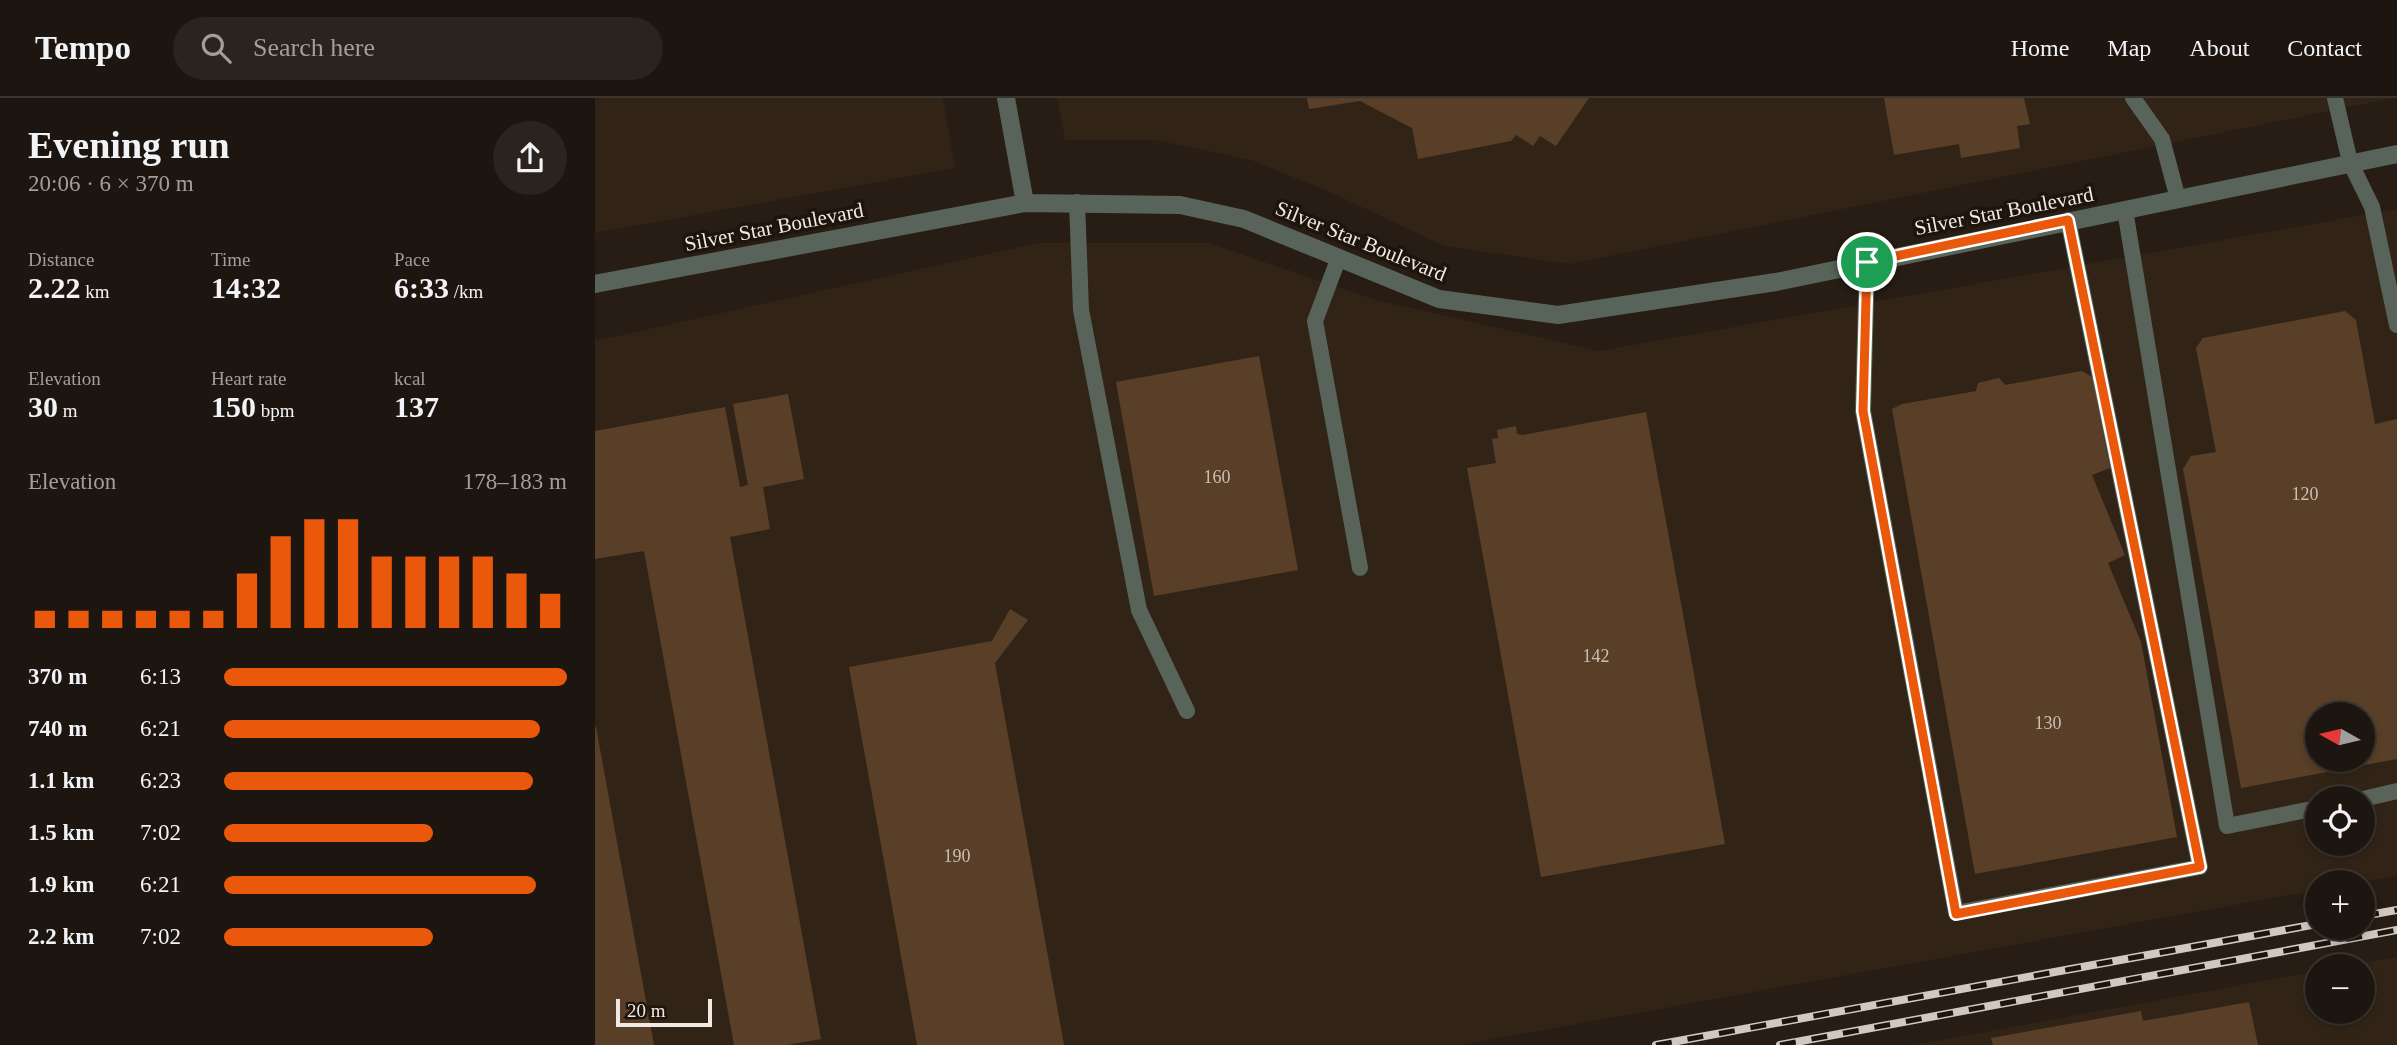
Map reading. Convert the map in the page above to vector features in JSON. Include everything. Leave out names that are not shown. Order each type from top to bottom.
[{"type":"street","points":[[1006,98],[1025,202]]},
{"type":"street","name":"Silver Star Boulevard","points":[[595,284],[1025,202],[1180,205],[1244,219],[1439,299],[1558,315],[1702,295],[2397,154]]},
{"type":"lane","points":[[2133,98],[2162,139],[2178,199]]},
{"type":"lane","points":[[2335,98],[2350,162],[2372,208],[2397,325]]},
{"type":"lane","points":[[1077,202],[1081,310],[1139,610],[1187,711]]},
{"type":"lane","points":[[2125,210],[2227,826],[2305,810]]},
{"type":"lane","points":[[1867,262],[1863,411],[1956,914],[2200,867],[2068,220]]},
{"type":"lane","points":[[1339,257],[1315,321],[1360,568]]},
{"type":"lane","points":[[2375,797],[2397,792]]},
{"type":"shaded area","points":[[595,98],[943,98],[955,168],[595,233]]},
{"type":"shaded area","points":[[1057,98],[2394,98],[1570,264],[1444,246],[1328,191],[1251,160],[1155,140],[1065,140]]},
{"type":"shaded area","points":[[2397,209],[2397,876],[2375,880],[2375,870],[2305,870],[2305,892],[1461,1045],[595,1045],[595,341],[1038,243],[1208,243],[1376,300],[1599,351]]},
{"type":"shaded area","points":[[2397,957],[2397,1045],[1914,1045],[2305,973],[2305,1024],[2375,1024],[2375,961]]},
{"type":"building","points":[[1307,98],[1589,98],[1556,146],[1540,136],[1533,146],[1516,135],[1511,141],[1418,159],[1412,128],[1360,101],[1309,109]]},
{"type":"building","points":[[1884,98],[2024,98],[2030,124],[2017,126],[2020,148],[1961,158],[1959,144],[1894,155]]},
{"type":"building","points":[[2345,311],[2356,320],[2375,424],[2397,419],[2397,759],[2375,763],[2375,702],[2305,702],[2305,772],[2327,772],[2241,788],[2183,469],[2191,456],[2216,452],[2196,348],[2203,338]]},
{"type":"building","points":[[1259,356],[1298,570],[1154,596],[1116,382]]},
{"type":"building","points":[[2082,371],[2092,377],[2110,468],[2092,475],[2125,555],[2108,563],[2141,642],[2177,837],[1975,874],[1892,409],[1902,404],[1976,391],[1978,383],[1999,378],[2005,385]]},
{"type":"building","points":[[788,394],[804,479],[763,487],[770,529],[730,537],[821,1039],[787,1045],[734,1045],[644,551],[595,559],[595,431],[725,407],[740,487],[748,485],[733,404]]},
{"type":"building","points":[[1646,412],[1725,844],[1541,877],[1467,468],[1496,463],[1492,439],[1498,438],[1497,430],[1516,426],[1517,434],[1523,435]]},
{"type":"building","points":[[1010,609],[1028,620],[995,663],[1064,1045],[917,1045],[849,667],[992,641]]},
{"type":"building","points":[[596,727],[654,1045],[595,1045]]},
{"type":"building","points":[[2249,1002],[2258,1045],[1993,1045],[1991,1038],[2141,1011],[2143,1021]]},
{"type":"railway","points":[[2375,914],[2397,910]]},
{"type":"railway","points":[[1656,1045],[2305,926]]},
{"type":"railway","points":[[1780,1045],[2397,930]]},
{"type":"route","points":[[2068,220],[2200,867],[1956,914],[1863,411],[1867,262],[2068,220]]}]
